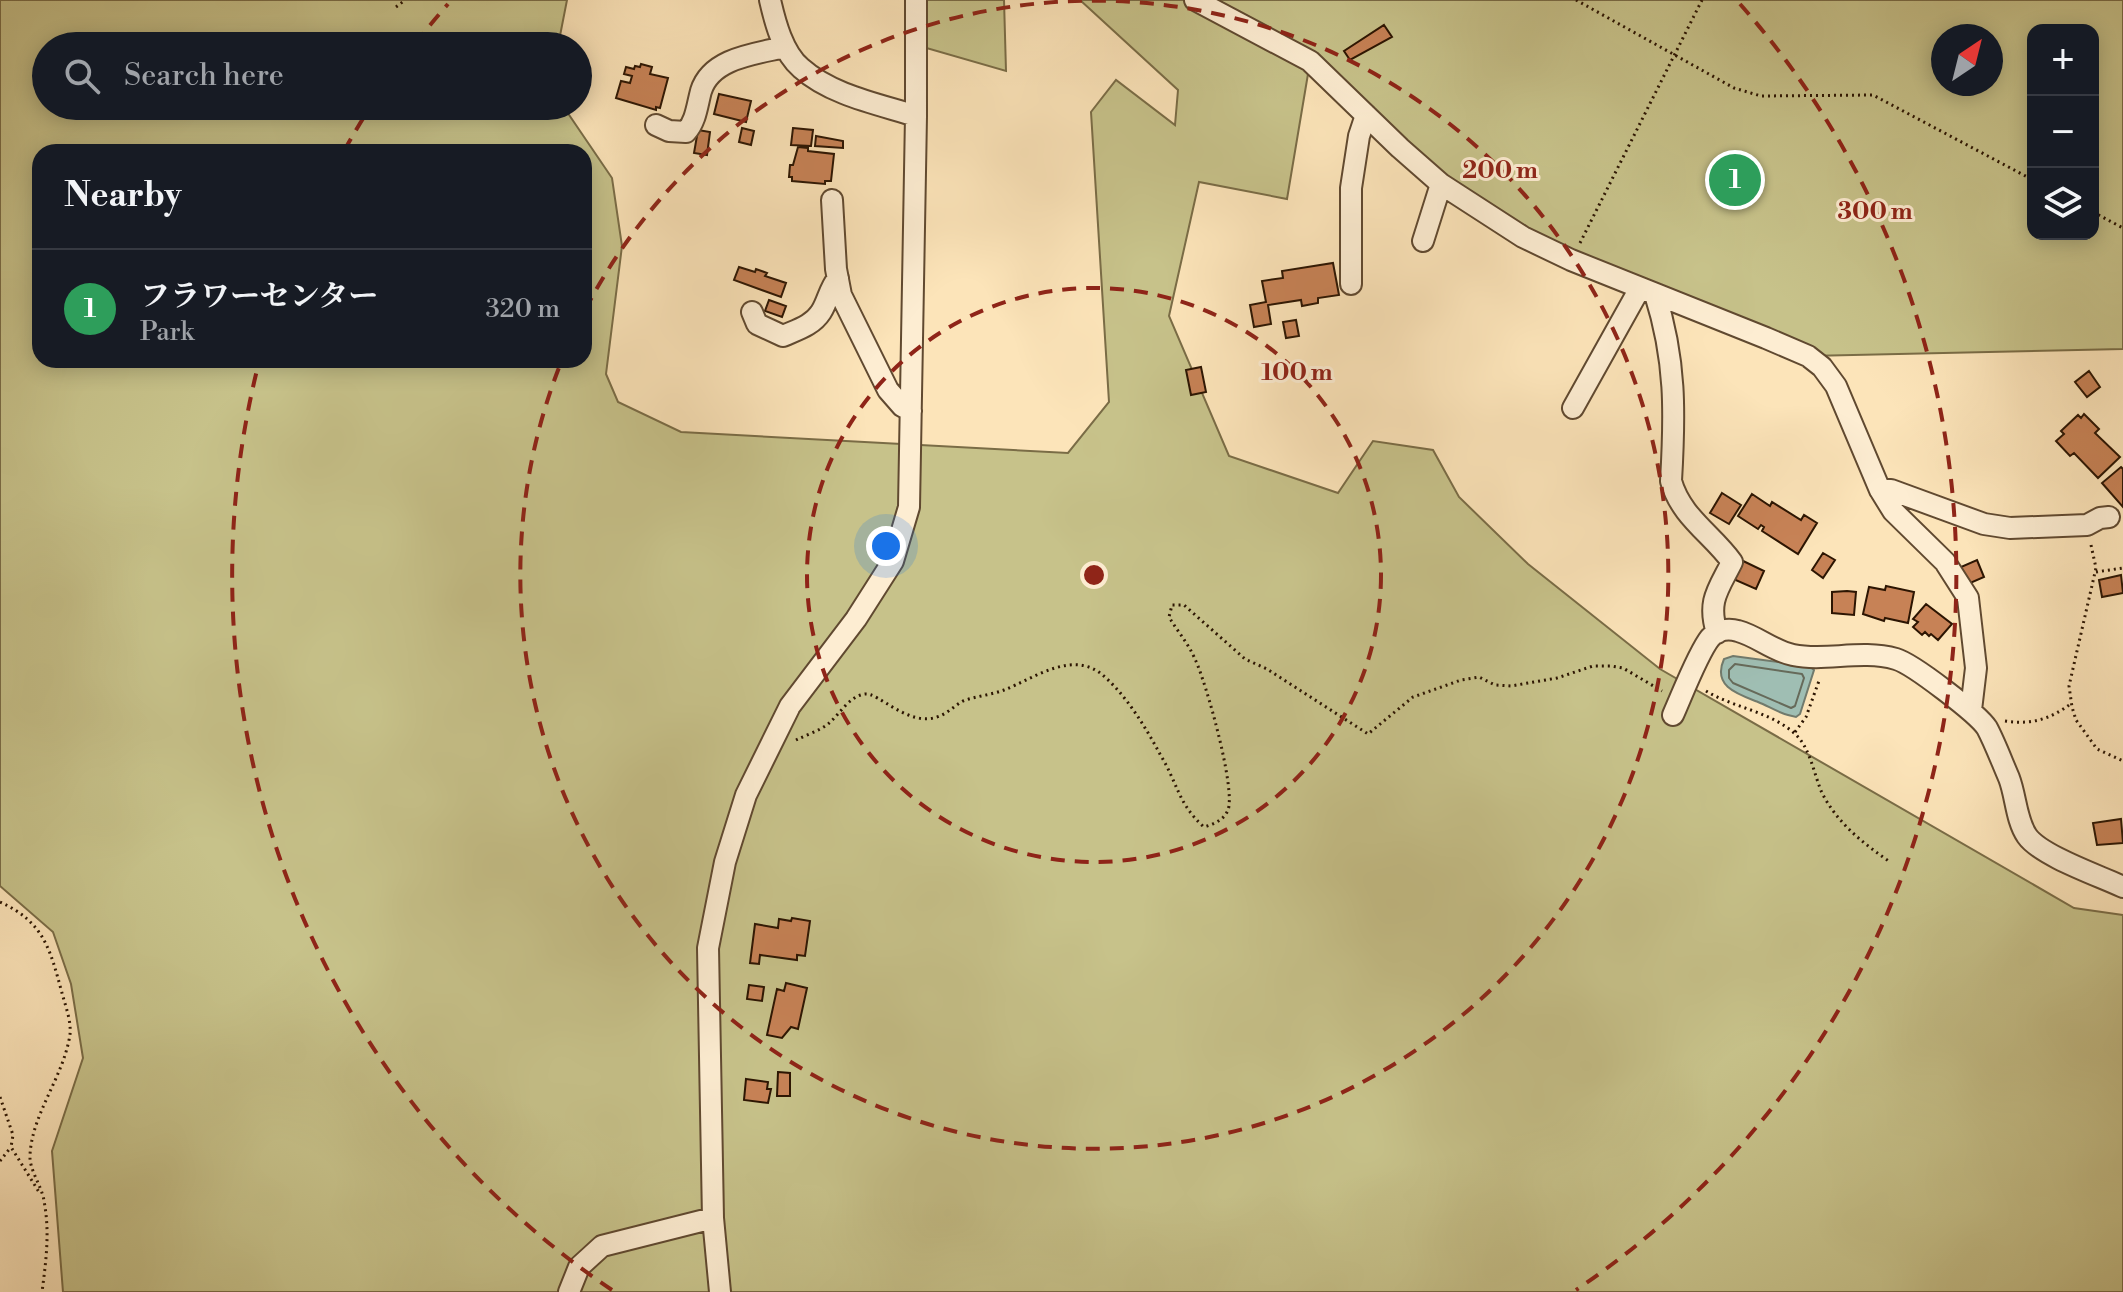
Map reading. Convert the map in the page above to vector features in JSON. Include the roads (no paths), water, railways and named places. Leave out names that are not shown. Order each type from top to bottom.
[{"type":"street","points":[[770,0],[785,47],[799,67],[822,83],[916,116]]},
{"type":"street","points":[[720,1292],[713,1218],[708,948],[729,848],[746,795],[790,706],[856,619],[893,561],[909,507],[916,0]]},
{"type":"street","points":[[1195,0],[1310,61],[1441,184],[1523,237],[1571,260],[1808,356],[1822,367],[1836,386],[1880,490],[1893,511],[1945,562],[1968,598],[1976,668],[1976,715]]},
{"type":"street","points":[[656,125],[669,131],[686,132],[692,125],[702,87],[713,70],[738,59],[785,47]]},
{"type":"street","points":[[1351,284],[1351,188],[1359,136],[1366,115]]},
{"type":"street","points":[[1423,241],[1441,184]]},
{"type":"street","points":[[832,200],[841,295],[888,390],[911,411]]},
{"type":"street","points":[[752,312],[757,324],[783,336],[807,326],[820,313],[830,288],[838,278]]},
{"type":"street","points":[[1573,408],[1647,291]]},
{"type":"street","points":[[1647,291],[1666,328],[1672,367],[1674,433],[1671,481],[1674,493],[1684,511],[1732,562],[1712,600],[1711,614],[1717,633]]},
{"type":"street","points":[[1880,490],[1891,490],[1984,524],[2010,528],[2087,525],[2109,517]]},
{"type":"street","points":[[1682,697],[1709,639],[1724,629],[1797,656],[1858,653],[1897,659],[1976,715],[1986,727],[2009,778],[2027,835],[2050,854],[2123,887]]},
{"type":"street","points":[[569,1292],[579,1267],[602,1246],[713,1218]]},
{"type":"water","points":[[1733,656],[1809,666],[1814,670],[1800,714],[1796,717],[1784,714],[1729,688],[1721,676],[1721,668],[1724,659]]},
{"type":"place","name":"フラワーセンター","points":[[1735,180]]}]
